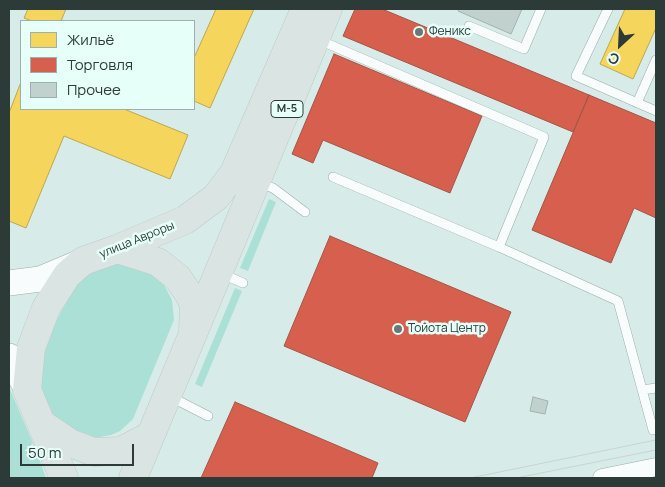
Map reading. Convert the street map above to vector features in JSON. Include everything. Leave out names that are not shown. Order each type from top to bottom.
[{"type":"main road","name":"улица Авроры","points":[[64,478],[27,390],[31,348],[40,321],[55,291],[67,275],[83,261],[117,249],[185,220],[203,209],[226,186],[246,146],[305,9]]},
{"type":"main road","name":"М-5","points":[[133,478],[328,9]]},
{"type":"main road","points":[[117,249],[153,260],[178,278],[194,306],[193,330]]},
{"type":"main road","points":[[9,284],[40,279],[83,261]]},
{"type":"main road","points":[[9,356],[27,390]]},
{"type":"main road","points":[[42,424],[70,443],[94,452],[121,451],[150,436]]},
{"type":"street","points":[[602,478],[656,467]]},
{"type":"lane","points":[[469,26],[524,49],[541,9]]},
{"type":"lane","points":[[608,9],[576,76],[656,111]]},
{"type":"lane","points":[[316,39],[544,137],[498,248]]},
{"type":"lane","points":[[637,103],[656,60]]},
{"type":"lane","points":[[333,178],[618,301],[653,430]]},
{"type":"lane","points":[[257,182],[273,188],[305,212]]},
{"type":"lane","points":[[218,272],[243,283]]},
{"type":"lane","points":[[642,390],[656,388]]},
{"type":"lane","points":[[167,394],[208,416]]},
{"type":"green space","points":[[269,199],[276,202],[248,271],[240,268]]},
{"type":"green space","points":[[126,261],[161,279],[172,300],[174,320],[133,419],[120,431],[111,435],[94,438],[85,436],[56,418],[50,411],[41,390],[40,367],[53,327],[80,280],[92,270]]},
{"type":"green space","points":[[235,288],[242,291],[202,387],[195,384]]},
{"type":"green space","points":[[9,387],[36,450],[46,478],[9,478]]},
{"type":"building: Жильё","points":[[28,9],[66,9],[61,20],[29,20],[24,18]]},
{"type":"building: Жильё","points":[[216,9],[254,9],[210,108],[195,101],[195,56]]},
{"type":"building: Жильё","points":[[625,9],[656,9],[656,28],[633,79],[600,64]]},
{"type":"building: Жильё","points":[[20,85],[20,110],[126,110],[188,135],[170,179],[64,136],[26,228],[9,221],[9,113]]},
{"type":"building: Торговля","points":[[355,9],[382,9],[589,95],[573,132],[343,36]]},
{"type":"building: Торговля","points":[[334,54],[482,116],[450,193],[323,140],[313,163],[292,154]]},
{"type":"building: Торговля","points":[[589,95],[656,123],[656,218],[634,208],[611,263],[532,230]]},
{"type":"building: Торговля","name":"Тойота Центр","points":[[330,236],[511,312],[465,422],[284,346]]},
{"type":"building: Торговля","points":[[235,402],[378,463],[372,478],[201,478]]},
{"type":"building: Прочее","points":[[459,9],[522,9],[511,34],[458,11]]},
{"type":"building: Прочее","points":[[533,397],[548,401],[545,414],[530,411]]},
{"type":"tram line","points":[[470,478],[656,440]]},
{"type":"tram line","points":[[516,478],[656,450]]},
{"type":"tram line","points":[[9,460],[25,478]]},
{"type":"place","name":"Феникс","points":[[419,32]]},
{"type":"place","name":"Тойота Центр","points":[[398,329]]}]
